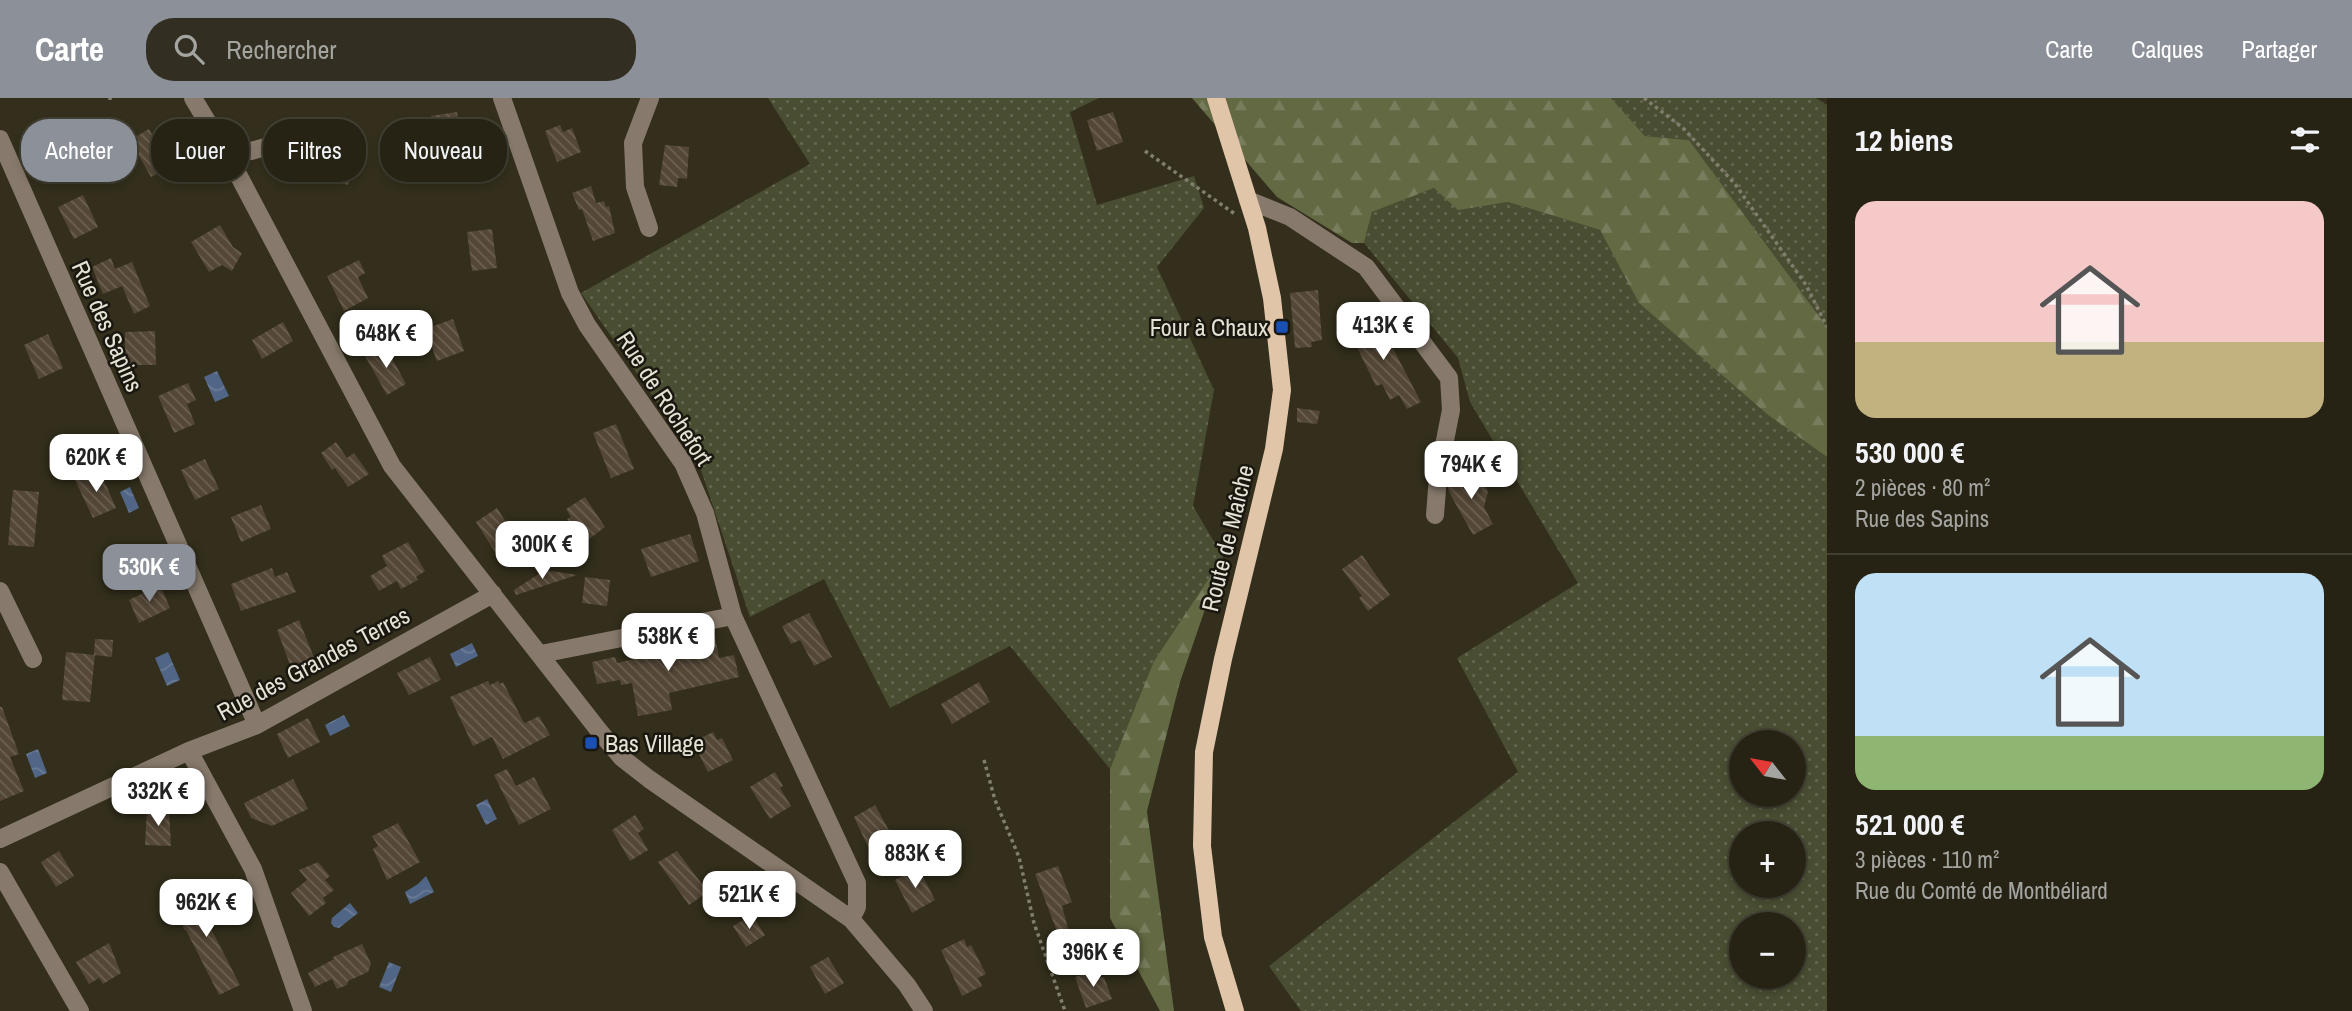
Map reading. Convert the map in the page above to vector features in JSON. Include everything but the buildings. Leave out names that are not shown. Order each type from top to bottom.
[{"type":"main road","name":"Route de Maîche","points":[[1216,98],[1257,228],[1272,298],[1282,390],[1274,449],[1223,659],[1205,751],[1202,846],[1213,937],[1235,1011]]},
{"type":"street","name":"Rue de Rochefort","points":[[502,98],[570,293],[587,325],[683,463],[705,513],[733,616],[857,883],[857,907],[851,919]]},
{"type":"street","points":[[649,228],[635,187],[633,143],[650,98]]},
{"type":"street","points":[[191,99],[232,163],[391,466],[622,758],[851,919],[907,985],[924,1011]]},
{"type":"street","name":"Rue des Sapins","points":[[0,139],[257,725]]},
{"type":"street","points":[[251,151],[263,148]]},
{"type":"street","points":[[1248,200],[1290,217],[1366,267],[1449,378],[1451,410],[1438,476],[1435,515]]},
{"type":"street","points":[[0,591],[33,659]]},
{"type":"street","name":"Rue des Grandes Terres","points":[[0,839],[189,751],[257,725],[493,594]]},
{"type":"street","points":[[541,654],[733,616]]},
{"type":"street","points":[[189,751],[253,869],[303,1011]]},
{"type":"street","points":[[0,872],[80,1011]]},
{"type":"street","points":[[907,985],[912,1011]]},
{"type":"path","points":[[1644,98],[1683,128],[1735,184],[1806,285],[1827,327]]},
{"type":"path","points":[[1146,151],[1257,228]]},
{"type":"path","points":[[984,760],[995,800],[1020,857],[1034,923],[1065,1011]]},
{"type":"green space","points":[[768,98],[1099,98],[1070,112],[1097,205],[1194,176],[1204,208],[1157,267],[1214,390],[1193,506],[1223,557],[1154,661],[1110,769],[1010,646],[890,708],[824,579],[750,617],[698,461],[581,293],[810,164]]},
{"type":"green space","points":[[1192,98],[1611,98],[1645,136],[1689,140],[1827,327],[1827,457],[1768,415],[1639,303],[1600,230],[1508,202],[1458,210],[1434,188],[1372,212],[1364,243],[1352,243],[1277,197]]},
{"type":"green space","points":[[1611,98],[1816,98],[1827,105],[1827,327],[1689,140],[1645,136]]},
{"type":"green space","points":[[1434,188],[1458,209],[1508,202],[1600,230],[1640,303],[1768,415],[1827,457],[1827,1011],[1301,1011],[1269,966],[1518,772],[1457,658],[1578,583],[1470,402],[1458,358],[1364,243],[1372,212]]},
{"type":"green space","points":[[1223,557],[1180,682],[1147,811],[1174,1011],[1160,1011],[1110,918],[1110,769],[1154,661]]},
{"type":"water","points":[[217,371],[229,396],[215,402],[204,377]]},
{"type":"water","points":[[130,487],[139,508],[129,513],[120,492]]},
{"type":"water","points":[[472,643],[478,656],[456,667],[450,654]]},
{"type":"water","points":[[168,652],[180,680],[167,686],[155,658]]},
{"type":"water","points":[[344,715],[350,726],[330,736],[325,725]]},
{"type":"water","points":[[38,749],[47,773],[35,778],[26,754]]},
{"type":"water","points":[[487,799],[497,819],[486,825],[476,805]]},
{"type":"water","points":[[426,876],[434,892],[410,904],[405,892]]},
{"type":"water","points":[[350,903],[358,913],[339,928],[334,927],[332,918]]},
{"type":"water","points":[[389,962],[401,967],[391,992],[379,987]]},
{"type":"place","name":"Four à Chaux","points":[[1282,327]]},
{"type":"place","name":"Bas Village","points":[[591,743]]}]
